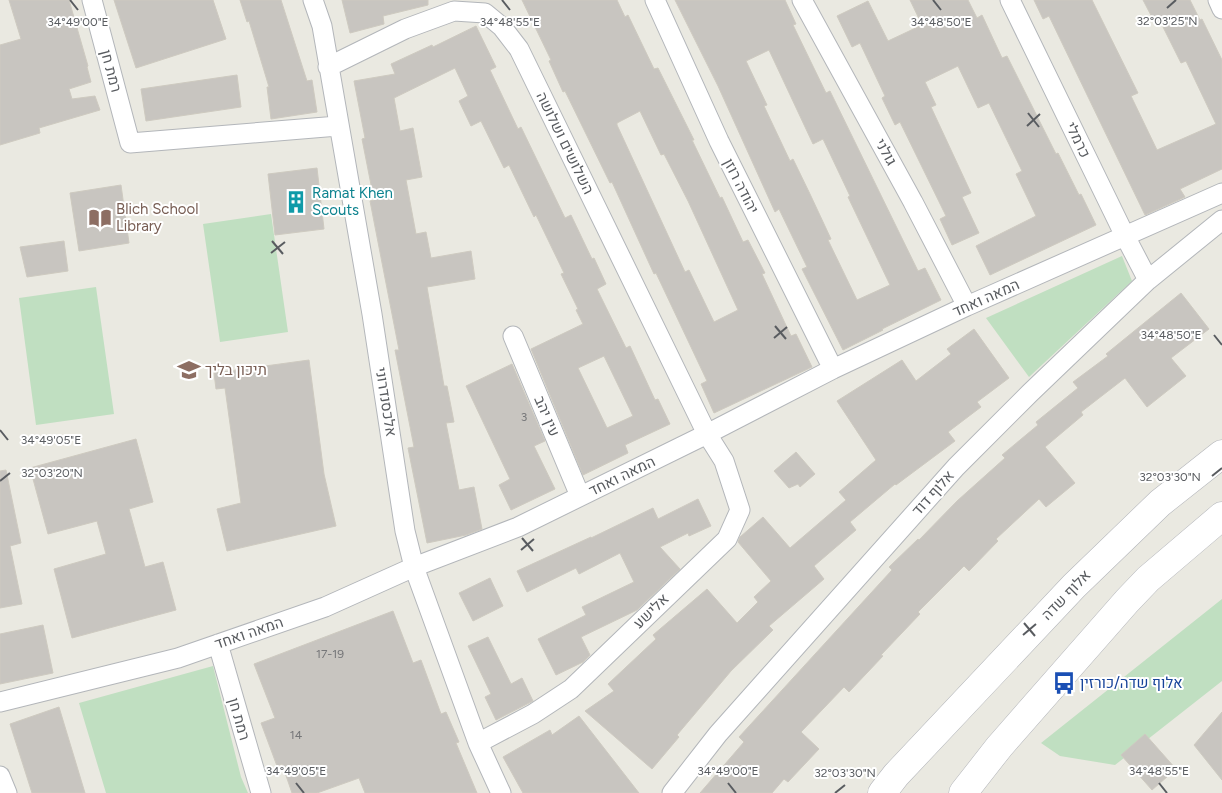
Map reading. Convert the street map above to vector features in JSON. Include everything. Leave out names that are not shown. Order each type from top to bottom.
[{"type":"main road","name":"אלוף שדה","points":[[882,793],[902,769],[1074,586],[1160,503],[1222,454]]},
{"type":"main road","points":[[963,793],[999,747],[1127,601],[1148,579],[1222,516]]},
{"type":"street","name":"רמת חן","points":[[92,0],[130,143],[338,126]]},
{"type":"street","name":"אלכסנדרוני","points":[[313,0],[322,26],[372,314],[406,531],[414,567],[478,743],[501,793]]},
{"type":"street","name":"יהודה רוזן","points":[[655,0],[719,141],[832,369]]},
{"type":"street","name":"גולני","points":[[802,0],[967,306]]},
{"type":"street","name":"כרמלי","points":[[1010,0],[1148,280]]},
{"type":"street","points":[[1218,0],[1222,9]]},
{"type":"street","name":"השלושים ושלושה","points":[[328,67],[405,29],[454,11],[485,13],[502,27],[519,49],[706,434]]},
{"type":"street","name":"המאה ואחד","points":[[0,702],[178,658],[325,607],[414,567],[518,527],[832,369],[967,306],[1222,192]]},
{"type":"street","name":"אלוף דוד","points":[[672,793],[718,734],[956,467],[1148,280],[1222,220]]},
{"type":"street","name":"עין יהב","points":[[513,336],[580,496]]},
{"type":"street","name":"אלישע","points":[[478,743],[533,714],[571,689],[727,539],[740,510],[724,461],[706,434]]},
{"type":"street","name":"רמת חן","points":[[218,644],[261,793]]},
{"type":"street","points":[[0,776],[7,793]]},
{"type":"green space","points":[[271,214],[288,332],[220,342],[203,224]]},
{"type":"green space","points":[[1122,256],[1132,281],[1029,377],[986,318]]},
{"type":"green space","points":[[96,287],[114,414],[36,425],[19,298]]},
{"type":"green space","points":[[1222,599],[1222,681],[1115,765],[1060,756],[1041,743]]},
{"type":"green space","points":[[213,666],[241,777],[248,793],[106,793],[79,703]]},
{"type":"building","points":[[9,0],[69,0],[91,82],[69,89],[72,99],[95,96],[100,110],[39,128],[40,133],[0,145],[0,45],[21,39]]},
{"type":"building","points":[[114,0],[213,0],[226,39],[136,68]]},
{"type":"building","points":[[240,0],[281,0],[307,81],[312,80],[317,112],[271,119],[267,87],[269,87],[249,21],[247,22]]},
{"type":"building","points":[[342,0],[428,0],[428,5],[383,16],[384,24],[350,33]]},
{"type":"building","points":[[522,0],[617,0],[625,17],[628,15],[654,69],[658,68],[720,198],[722,197],[743,242],[748,240],[765,273],[762,274],[791,336],[796,334],[812,367],[714,413],[701,384],[707,381],[656,273],[654,274],[612,182],[610,183],[565,91],[563,92],[549,61],[551,60]],"holes":[[[640,111],[661,155],[664,154],[688,201],[738,310],[714,322],[689,270],[685,272],[617,123]]]},
{"type":"building","points":[[675,0],[785,0],[796,24],[793,25],[826,93],[830,91],[918,271],[925,268],[941,300],[843,350],[802,269],[807,267],[779,209],[775,212],[718,86]],"holes":[[[769,50],[813,144],[823,139],[890,285],[857,300],[828,240],[831,239],[810,194],[793,159],[790,161],[764,106],[767,105],[746,61]]]},
{"type":"building","points":[[910,0],[968,0],[977,18],[982,15],[1002,58],[1007,56],[1056,154],[1058,153],[1096,225],[990,275],[976,246],[1036,216],[1016,174],[1022,171],[989,103],[978,108],[958,66],[925,82],[936,105],[931,107],[971,193],[962,197],[979,233],[952,245],[940,219],[946,216],[900,122],[895,125],[882,98],[885,96],[860,43],[852,47],[837,16],[868,1],[888,41],[922,25]]},
{"type":"building","points":[[1034,0],[1092,0],[1138,93],[1131,96],[1157,150],[1216,124],[1186,61],[1181,63],[1161,23],[1156,25],[1143,0],[1190,0],[1200,20],[1202,19],[1222,60],[1222,169],[1180,189],[1185,197],[1145,215],[1049,16],[1043,19]]},
{"type":"building","points":[[476,26],[496,67],[490,70],[518,129],[521,127],[565,218],[571,215],[592,259],[594,258],[606,284],[597,289],[626,348],[630,346],[655,400],[658,399],[670,424],[625,445],[628,453],[583,475],[531,349],[583,324],[561,274],[564,273],[509,165],[504,168],[481,121],[471,126],[459,101],[468,96],[455,68],[394,98],[400,131],[413,128],[422,177],[406,180],[416,234],[426,232],[431,258],[471,251],[475,279],[427,287],[444,386],[447,386],[454,422],[446,423],[459,490],[474,487],[482,529],[466,535],[427,543],[408,448],[414,447],[395,350],[399,350],[370,201],[374,200],[362,139],[365,138],[354,81],[395,74],[391,64],[432,45],[433,47]],"holes":[[[604,356],[633,416],[607,428],[578,368]]]},
{"type":"building","points":[[237,75],[241,107],[146,121],[141,89]]},
{"type":"building","name":"Ramat Khen Scouts","points":[[317,168],[324,229],[275,235],[268,174]]},
{"type":"building","name":"Blich School Library","points":[[121,185],[129,243],[79,251],[70,193]]},
{"type":"building","points":[[64,241],[68,271],[27,277],[20,247]]},
{"type":"building","points":[[1181,293],[1209,329],[1171,358],[1186,376],[1147,407],[1125,378],[1081,412],[1083,415],[1045,447],[1075,483],[1046,507],[1039,499],[996,539],[998,541],[969,571],[964,566],[918,612],[920,614],[849,692],[844,687],[801,732],[819,749],[788,782],[784,779],[772,793],[700,793],[744,742],[739,737],[892,570],[889,567],[919,540],[957,501],[1005,458],[1002,455],[1038,425],[1036,422],[1078,388],[1073,382],[1108,356],[1106,354]]},
{"type":"building","points":[[974,329],[1009,378],[977,402],[981,407],[948,432],[955,441],[895,484],[850,522],[856,530],[814,566],[824,579],[769,626],[773,630],[731,671],[677,735],[679,737],[652,769],[585,711],[614,691],[608,684],[656,639],[653,635],[707,589],[737,623],[758,602],[754,597],[771,581],[738,542],[740,537],[763,517],[790,548],[846,500],[839,492],[876,460],[837,401],[902,360],[916,381],[951,354],[947,349]]},
{"type":"building","points":[[309,360],[324,474],[336,526],[227,551],[217,509],[241,503],[225,388],[216,389],[214,373]]},
{"type":"building","points":[[512,364],[545,441],[534,446],[555,489],[511,510],[499,485],[510,479],[466,386]]},
{"type":"building","points":[[136,439],[153,502],[129,509],[145,567],[163,562],[176,610],[72,638],[54,569],[106,554],[97,521],[48,534],[30,468]]},
{"type":"building","points":[[796,452],[815,474],[800,487],[798,484],[789,488],[774,471]]},
{"type":"building","points":[[6,470],[21,543],[10,546],[22,604],[0,608],[0,471]]},
{"type":"building","points":[[698,499],[711,526],[689,536],[688,533],[660,547],[680,569],[637,610],[581,637],[590,655],[583,662],[556,675],[538,639],[586,615],[582,607],[634,582],[620,553],[579,574],[576,568],[527,592],[517,571],[653,508],[658,519]]},
{"type":"building","points":[[490,578],[503,606],[473,621],[459,593]]},
{"type":"building","points":[[393,611],[413,663],[421,660],[441,714],[446,712],[459,742],[456,743],[477,793],[365,793],[359,778],[317,793],[292,793],[282,764],[277,766],[261,723],[275,718],[254,664]]},
{"type":"building","points":[[43,625],[53,673],[0,684],[0,634]]},
{"type":"building","points":[[488,637],[511,684],[522,678],[533,701],[496,720],[485,697],[491,694],[468,646]]},
{"type":"building","points":[[59,707],[85,793],[32,793],[10,724]]},
{"type":"building","points":[[1222,712],[1222,780],[1194,745]]},
{"type":"building","points":[[579,716],[639,793],[523,793],[503,757],[550,730],[552,735]]},
{"type":"building","points":[[1145,734],[1176,769],[1152,790],[1121,755]]},
{"type":"place","name":"Ramat Khen Scouts","points":[[296,202]]},
{"type":"place","name":"Blich School Library","points":[[100,218]]},
{"type":"place","name":"תיכון בליך","points":[[189,370]]},
{"type":"place","name":"אלוף שדה/כורזין","points":[[1064,683]]}]
